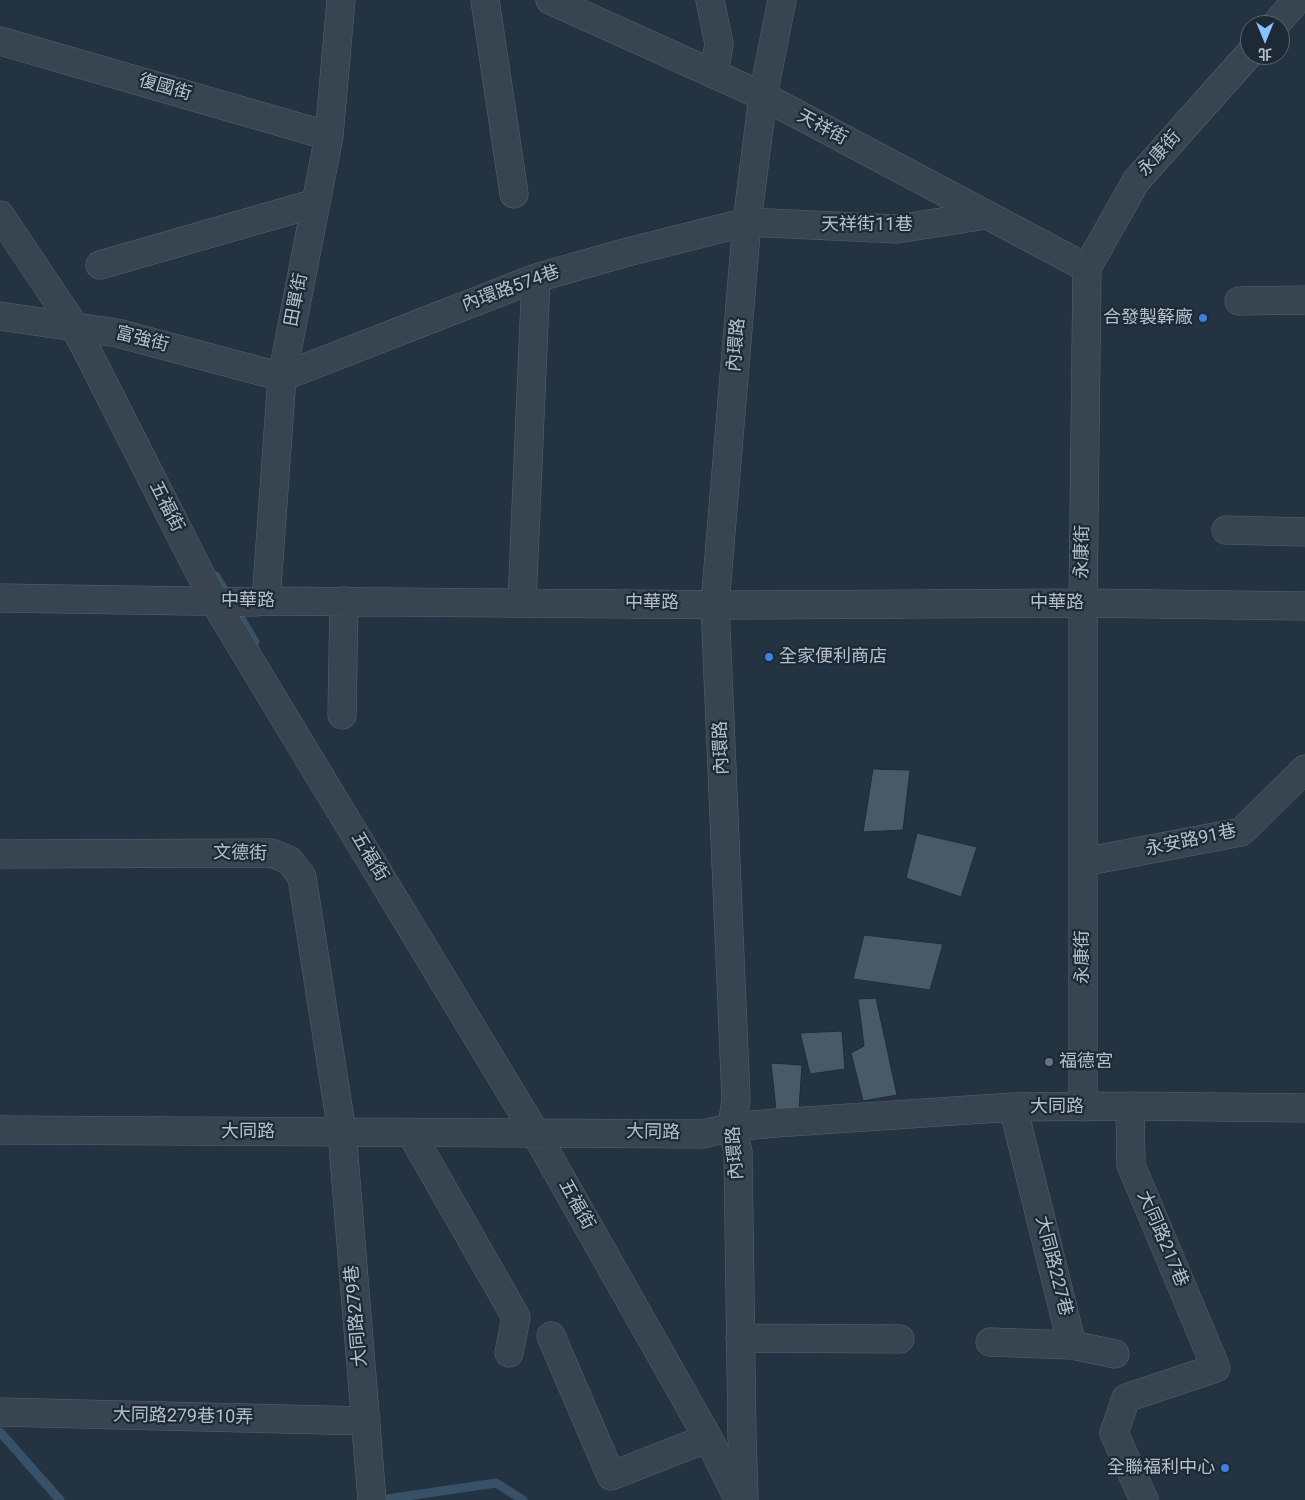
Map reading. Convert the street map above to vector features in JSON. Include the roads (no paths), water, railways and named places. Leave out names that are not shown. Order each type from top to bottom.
[{"type":"street","name":"田單街","points":[[260,602],[282,377],[329,136],[341,0]]},
{"type":"street","points":[[485,0],[514,194]]},
{"type":"street","name":"天祥街","points":[[550,0],[763,96],[1087,268]]},
{"type":"street","points":[[710,0],[718,44],[714,74]]},
{"type":"street","name":"內環路","points":[[742,1492],[738,1152],[732,1127],[736,1099],[715,604],[747,222],[763,96],[782,0]]},
{"type":"street","points":[[1285,15],[1298,3]]},
{"type":"street","name":"復國街","points":[[0,40],[329,136]]},
{"type":"street","name":"永康街","points":[[1083,1107],[1083,603],[1087,268],[1136,181],[1240,64]]},
{"type":"street","points":[[100,265],[316,202]]},
{"type":"street","name":"五福街","points":[[0,214],[80,328],[220,601],[549,1133],[708,1438],[742,1492]]},
{"type":"street","name":"天祥街11巷","points":[[747,222],[897,229],[986,215]]},
{"type":"street","name":"內環路574巷","points":[[282,377],[536,278],[624,253],[747,222]]},
{"type":"street","points":[[522,602],[536,278]]},
{"type":"street","points":[[1240,301],[1305,300]]},
{"type":"street","name":"富強街","points":[[0,316],[117,333],[282,377]]},
{"type":"street","points":[[1226,530],[1305,532]]},
{"type":"street","name":"中華路","points":[[0,598],[260,602],[522,602],[767,605],[1083,603],[1305,606]]},
{"type":"street","points":[[342,715],[344,601]]},
{"type":"street","name":"永安路91巷","points":[[1083,862],[1241,832],[1305,769]]},
{"type":"street","name":"文德街","points":[[0,854],[271,853],[289,860],[302,877],[342,1132]]},
{"type":"street","name":"大同路217巷","points":[[1130,1106],[1131,1165],[1216,1368],[1126,1398],[1114,1433],[1144,1500]]},
{"type":"street","name":"大同路","points":[[0,1130],[703,1134],[732,1127],[1013,1107],[1305,1108]]},
{"type":"street","name":"大同路227巷","points":[[1013,1107],[1072,1345]]},
{"type":"street","name":"大同路279巷","points":[[342,1132],[372,1500]]},
{"type":"street","points":[[411,1133],[516,1317],[509,1353]]},
{"type":"street","points":[[551,1336],[611,1476],[708,1438]]},
{"type":"street","points":[[740,1338],[900,1340]]},
{"type":"street","points":[[990,1342],[1072,1345],[1115,1354]]},
{"type":"street","name":"大同路279巷10弄","points":[[0,1412],[366,1421]]},
{"type":"waterway","points":[[216,576],[255,642]]},
{"type":"waterway","points":[[0,1432],[60,1500]]},
{"type":"waterway","points":[[387,1499],[496,1483],[523,1500]]},
{"type":"place","name":"合發製簳廠","points":[[1203,318]]},
{"type":"place","name":"全家便利商店","points":[[769,657]]},
{"type":"place","name":"福德宮","points":[[1049,1062]]},
{"type":"place","name":"全聯福利中心","points":[[1225,1468]]}]
